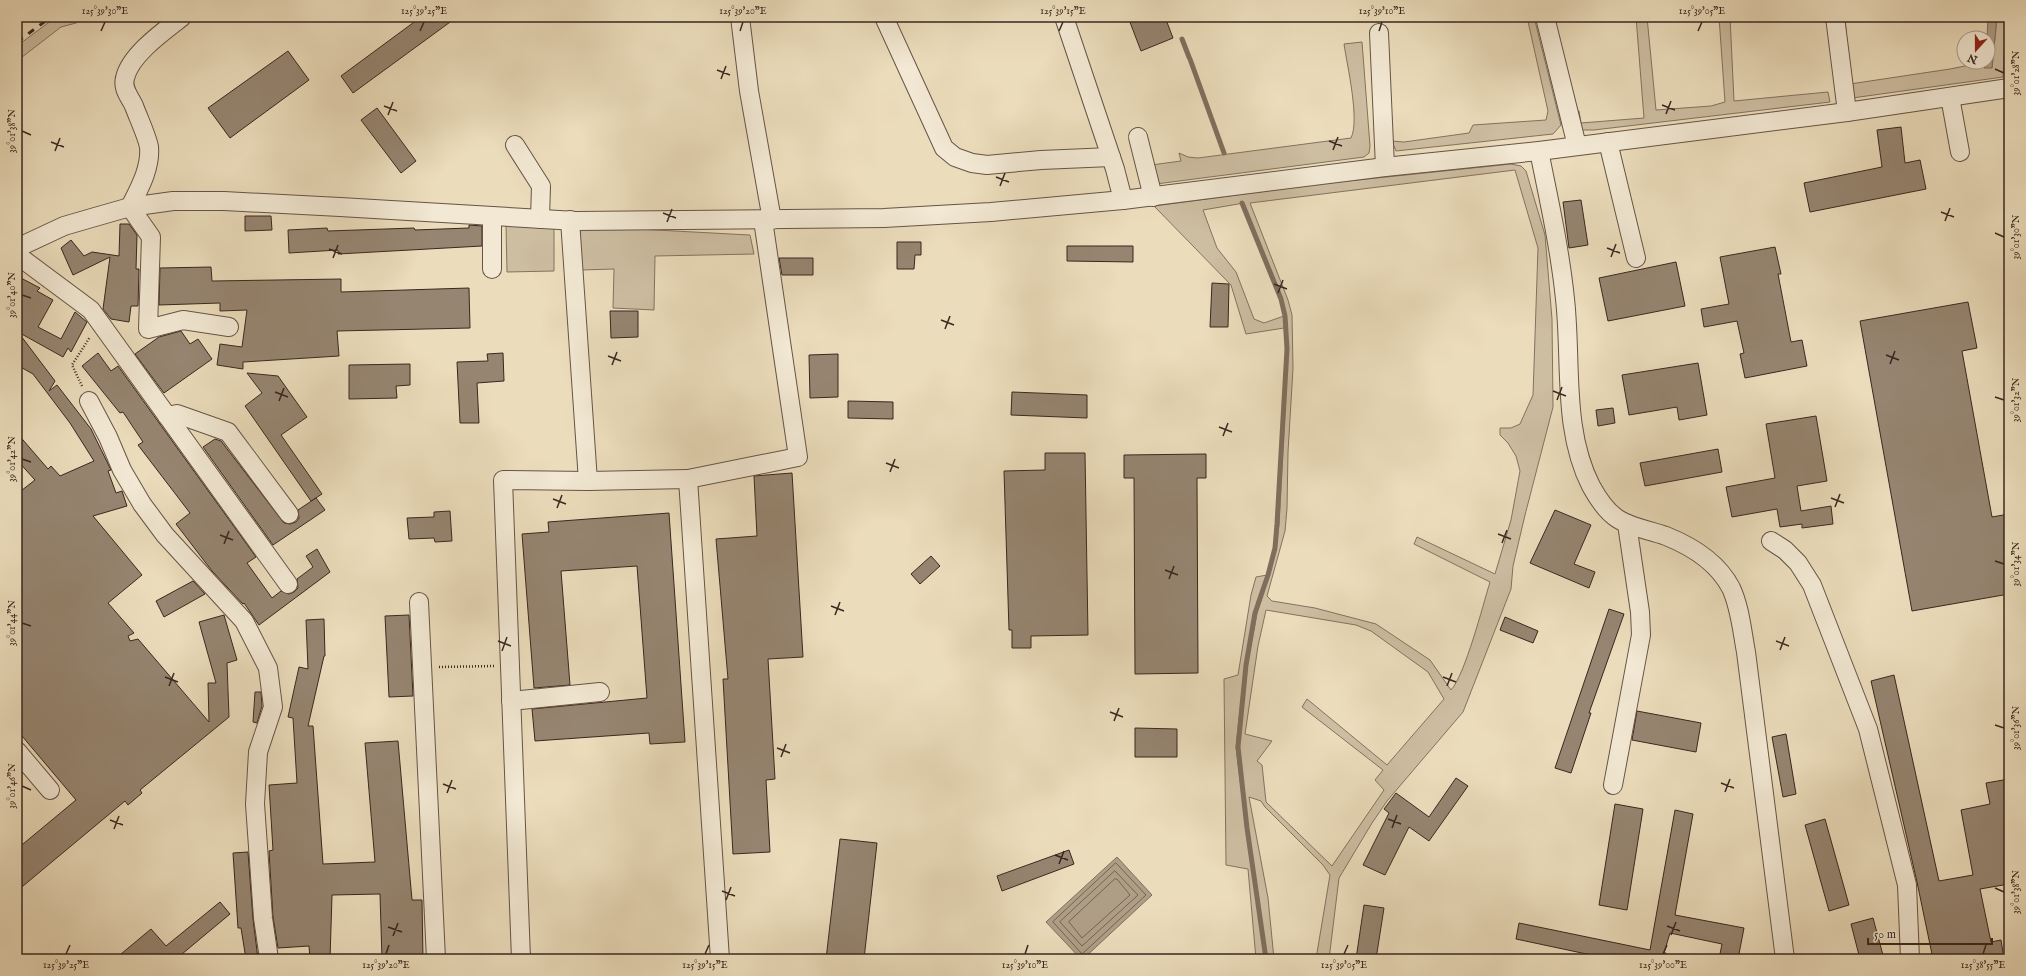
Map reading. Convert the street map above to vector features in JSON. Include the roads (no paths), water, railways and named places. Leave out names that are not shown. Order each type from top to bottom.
[{"type":"street","points":[[130,207],[145,178],[148,147],[134,107],[124,86],[125,78],[132,61],[161,33],[182,17]]},
{"type":"street","points":[[521,959],[503,480],[588,481],[688,479],[798,457],[740,17]]},
{"type":"street","points":[[884,17],[944,148],[955,157],[972,163],[987,165],[1041,160],[1111,157]]},
{"type":"street","points":[[1064,17],[1111,157],[1123,200]]},
{"type":"street","points":[[1545,17],[1577,146]]},
{"type":"street","points":[[1835,17],[1847,112]]},
{"type":"street","points":[[1379,33],[1385,167]]},
{"type":"street","points":[[17,248],[64,226],[130,207],[173,201],[224,201],[570,220],[767,220],[884,218],[1123,200],[1385,167],[1539,151],[1847,112],[2009,88]]},
{"type":"street","points":[[1950,97],[1960,152]]},
{"type":"street","points":[[1138,137],[1153,197]]},
{"type":"street","points":[[1608,142],[1636,258]]},
{"type":"street","points":[[515,145],[541,186],[540,219]]},
{"type":"street","points":[[1539,151],[1565,299],[1570,404],[1580,463],[1601,501],[1616,518],[1627,524],[1667,536],[1708,560],[1730,586],[1736,602],[1746,652],[1785,959]]},
{"type":"street","points":[[130,207],[151,237],[148,329],[184,320],[229,327]]},
{"type":"street","points":[[492,216],[492,269]]},
{"type":"street","points":[[570,220],[588,481]]},
{"type":"street","points":[[17,255],[91,310],[288,584]]},
{"type":"street","points":[[89,401],[108,437],[122,470],[142,504],[165,535],[244,621],[268,668],[273,707],[258,752],[256,804],[263,918],[269,959]]},
{"type":"street","points":[[167,416],[177,414],[228,432],[289,514]]},
{"type":"street","points":[[688,479],[720,959]]},
{"type":"street","points":[[1613,785],[1640,635],[1640,612],[1627,524]]},
{"type":"street","points":[[1770,541],[1785,550],[1798,563],[1812,585],[1868,729],[1907,886],[1910,959]]},
{"type":"street","points":[[419,602],[436,959]]},
{"type":"street","points":[[512,701],[600,692]]},
{"type":"street","points":[[17,751],[50,790]]},
{"type":"water","points":[[1988,17],[1997,17],[1996,30],[1987,30]]},
{"type":"water","points":[[1117,857],[1152,895],[1083,959],[1081,959],[1046,922]]},
{"type":"waterway","points":[[1182,39],[1189,57]]},
{"type":"waterway","points":[[1190,59],[1224,153]]},
{"type":"waterway","points":[[1242,203],[1281,299],[1285,316],[1287,349],[1275,548],[1268,575],[1255,613],[1246,665],[1238,747],[1247,828],[1266,959]]},
{"type":"railway","points":[[17,42],[51,17]]}]
